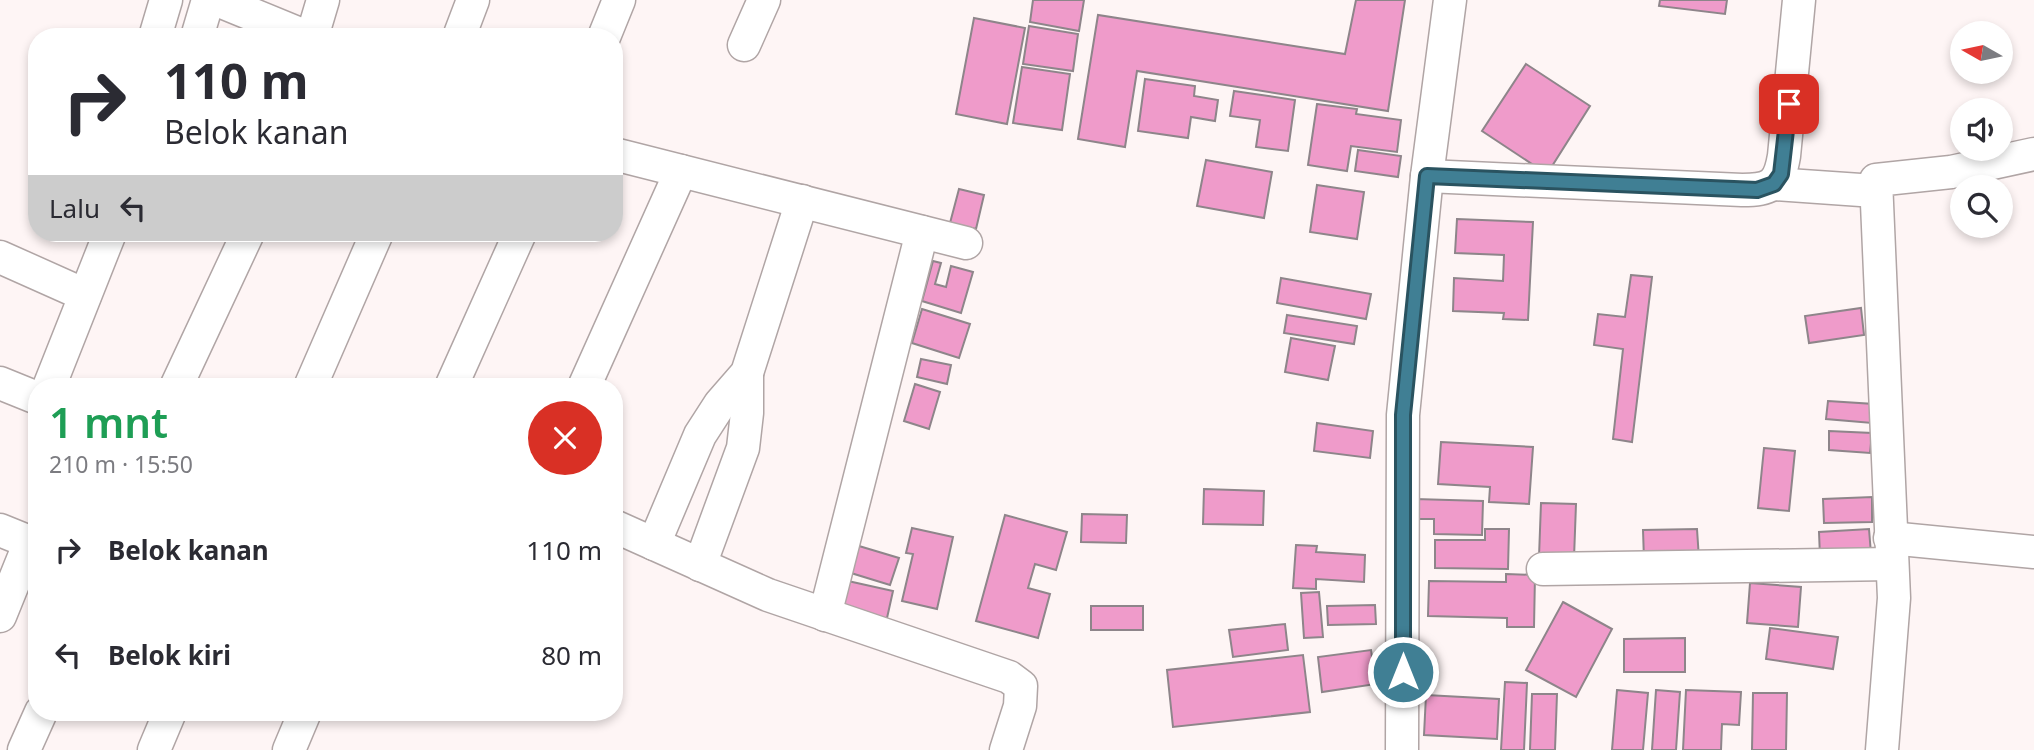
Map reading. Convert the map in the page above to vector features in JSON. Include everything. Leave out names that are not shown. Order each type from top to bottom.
[{"type":"street","points":[[158,28],[166,0]]},
{"type":"street","points":[[200,28],[208,0]]},
{"type":"street","points":[[217,0],[287,28]]},
{"type":"street","points":[[313,28],[323,0]]},
{"type":"street","points":[[462,28],[473,0]]},
{"type":"street","points":[[608,28],[619,0]]},
{"type":"street","points":[[744,45],[764,0]]},
{"type":"street","points":[[1402,750],[1403,415],[1427,176],[1450,0]]},
{"type":"street","points":[[1774,184],[1781,174],[1784,156],[1799,0]]},
{"type":"street","points":[[1882,750],[1893,619],[1876,180],[1951,172],[2034,154]]},
{"type":"street","points":[[623,156],[966,243]]},
{"type":"street","points":[[588,378],[681,171]]},
{"type":"street","points":[[1427,176],[1742,190],[1757,190],[1774,184],[1875,191]]},
{"type":"street","points":[[700,565],[743,448],[747,413],[747,373],[802,201]]},
{"type":"street","points":[[825,615],[922,232]]},
{"type":"street","points":[[53,378],[106,242]]},
{"type":"street","points":[[180,378],[244,242]]},
{"type":"street","points":[[314,378],[373,242]]},
{"type":"street","points":[[455,378],[516,242]]},
{"type":"street","points":[[0,257],[85,295]]},
{"type":"street","points":[[654,544],[700,435],[720,404],[747,373]]},
{"type":"street","points":[[0,383],[28,394]]},
{"type":"street","points":[[0,530],[28,542]]},
{"type":"street","points":[[623,530],[768,595],[1009,677],[1021,686],[1020,706],[1006,750]]},
{"type":"street","points":[[1544,569],[1891,551],[2034,552]]},
{"type":"street","points":[[0,616],[28,557]]},
{"type":"street","points":[[24,750],[37,721]]},
{"type":"street","points":[[154,750],[166,721]]},
{"type":"street","points":[[289,750],[301,721]]},
{"type":"building","points":[[1033,0],[1084,0],[1079,31],[1030,22]]},
{"type":"building","points":[[1356,0],[1405,0],[1388,111],[1137,71],[1125,147],[1078,139],[1098,15],[1345,54]]},
{"type":"building","points":[[1660,0],[1727,0],[1725,14],[1659,6]]},
{"type":"building","points":[[974,18],[1025,28],[1007,124],[956,114]]},
{"type":"building","points":[[1029,26],[1078,34],[1073,71],[1023,64]]},
{"type":"building","points":[[1526,64],[1590,106],[1547,174],[1482,131]]},
{"type":"building","points":[[1022,67],[1070,74],[1062,130],[1013,123]]},
{"type":"building","points":[[1145,79],[1195,86],[1194,96],[1218,100],[1215,121],[1191,117],[1188,138],[1138,131]]},
{"type":"building","points":[[1234,91],[1295,100],[1288,151],[1256,147],[1260,120],[1230,116]]},
{"type":"building","points":[[1317,104],[1357,109],[1356,114],[1401,120],[1397,152],[1351,146],[1347,171],[1308,165]]},
{"type":"building","points":[[1358,150],[1401,156],[1398,177],[1355,171]]},
{"type":"building","points":[[1206,160],[1272,172],[1264,218],[1197,206]]},
{"type":"building","points":[[1317,185],[1364,192],[1357,239],[1310,232]]},
{"type":"building","points":[[959,189],[984,195],[976,229],[950,223]]},
{"type":"building","points":[[1457,219],[1533,222],[1528,320],[1503,319],[1504,313],[1453,311],[1454,278],[1503,281],[1504,255],[1455,253]]},
{"type":"building","points":[[933,261],[941,263],[935,284],[946,287],[951,266],[973,272],[961,313],[922,301]]},
{"type":"building","points":[[1631,275],[1652,277],[1632,442],[1613,439],[1623,349],[1594,345],[1598,314],[1625,317]]},
{"type":"building","points":[[1281,278],[1371,294],[1366,319],[1277,303]]},
{"type":"building","points":[[1861,308],[1864,335],[1809,343],[1805,316]]},
{"type":"building","points":[[922,309],[970,324],[959,358],[912,343]]},
{"type":"building","points":[[1287,315],[1357,326],[1354,344],[1284,333]]},
{"type":"building","points":[[1291,338],[1335,346],[1328,380],[1285,372]]},
{"type":"building","points":[[921,359],[951,365],[947,384],[917,377]]},
{"type":"building","points":[[915,384],[940,392],[929,429],[904,421]]},
{"type":"building","points":[[1828,401],[1874,404],[1872,423],[1826,419]]},
{"type":"building","points":[[1317,423],[1373,431],[1370,458],[1314,451]]},
{"type":"building","points":[[1829,431],[1872,433],[1870,453],[1829,450]]},
{"type":"building","points":[[1441,442],[1533,447],[1529,504],[1489,502],[1490,487],[1438,484]]},
{"type":"building","points":[[1764,448],[1795,451],[1789,511],[1758,508]]},
{"type":"building","points":[[1204,489],[1264,491],[1263,525],[1203,524]]},
{"type":"building","points":[[1872,497],[1872,522],[1824,523],[1823,499]]},
{"type":"building","points":[[1415,499],[1483,501],[1482,535],[1434,534],[1434,519],[1415,519]]},
{"type":"building","points":[[1541,503],[1576,504],[1574,558],[1539,557]]},
{"type":"building","points":[[1082,514],[1127,515],[1126,543],[1081,542]]},
{"type":"building","points":[[1005,515],[1067,532],[1056,570],[1035,564],[1028,588],[1050,594],[1038,638],[976,621]]},
{"type":"building","points":[[912,528],[953,537],[937,609],[902,601],[913,554],[906,553]]},
{"type":"building","points":[[1485,529],[1509,529],[1508,569],[1435,568],[1435,540],[1485,540]]},
{"type":"building","points":[[1697,529],[1699,559],[1644,560],[1643,530]]},
{"type":"building","points":[[1869,529],[1871,554],[1820,557],[1819,532]]},
{"type":"building","points":[[1296,545],[1317,546],[1316,552],[1365,555],[1364,582],[1316,579],[1316,589],[1293,588]]},
{"type":"building","points":[[859,546],[899,558],[890,585],[851,573]]},
{"type":"building","points":[[1506,574],[1535,575],[1534,627],[1507,627],[1507,618],[1428,616],[1429,581],[1506,582]]},
{"type":"building","points":[[848,581],[893,591],[885,627],[840,618]]},
{"type":"building","points":[[1750,583],[1801,587],[1798,627],[1747,623]]},
{"type":"building","points":[[1319,592],[1323,637],[1304,638],[1301,593]]},
{"type":"building","points":[[1563,602],[1612,629],[1576,697],[1526,670]]},
{"type":"building","points":[[1375,605],[1376,624],[1328,625],[1327,606]]},
{"type":"building","points":[[1091,606],[1143,606],[1143,630],[1091,630]]},
{"type":"building","points":[[1285,624],[1288,650],[1233,657],[1229,630]]},
{"type":"building","points":[[1770,628],[1838,637],[1833,669],[1766,659]]},
{"type":"building","points":[[1685,638],[1685,672],[1624,672],[1624,639]]},
{"type":"building","points":[[1371,650],[1376,684],[1322,692],[1318,657]]},
{"type":"building","points":[[1303,655],[1310,712],[1173,727],[1167,670]]},
{"type":"building","points":[[1505,682],[1527,683],[1524,750],[1501,750]]},
{"type":"building","points":[[1617,690],[1648,693],[1643,750],[1612,750]]},
{"type":"building","points":[[1656,690],[1680,692],[1676,750],[1652,750]]},
{"type":"building","points":[[1686,690],[1741,692],[1739,725],[1722,724],[1721,750],[1683,750]]},
{"type":"building","points":[[1753,693],[1787,693],[1786,750],[1752,750]]},
{"type":"building","points":[[1532,694],[1557,694],[1555,750],[1530,750]]},
{"type":"building","points":[[1426,695],[1499,699],[1497,739],[1424,735]]},
{"type":"route","points":[[1403,672],[1403,415],[1427,176],[1757,190],[1774,184],[1781,174],[1789,104]]}]
